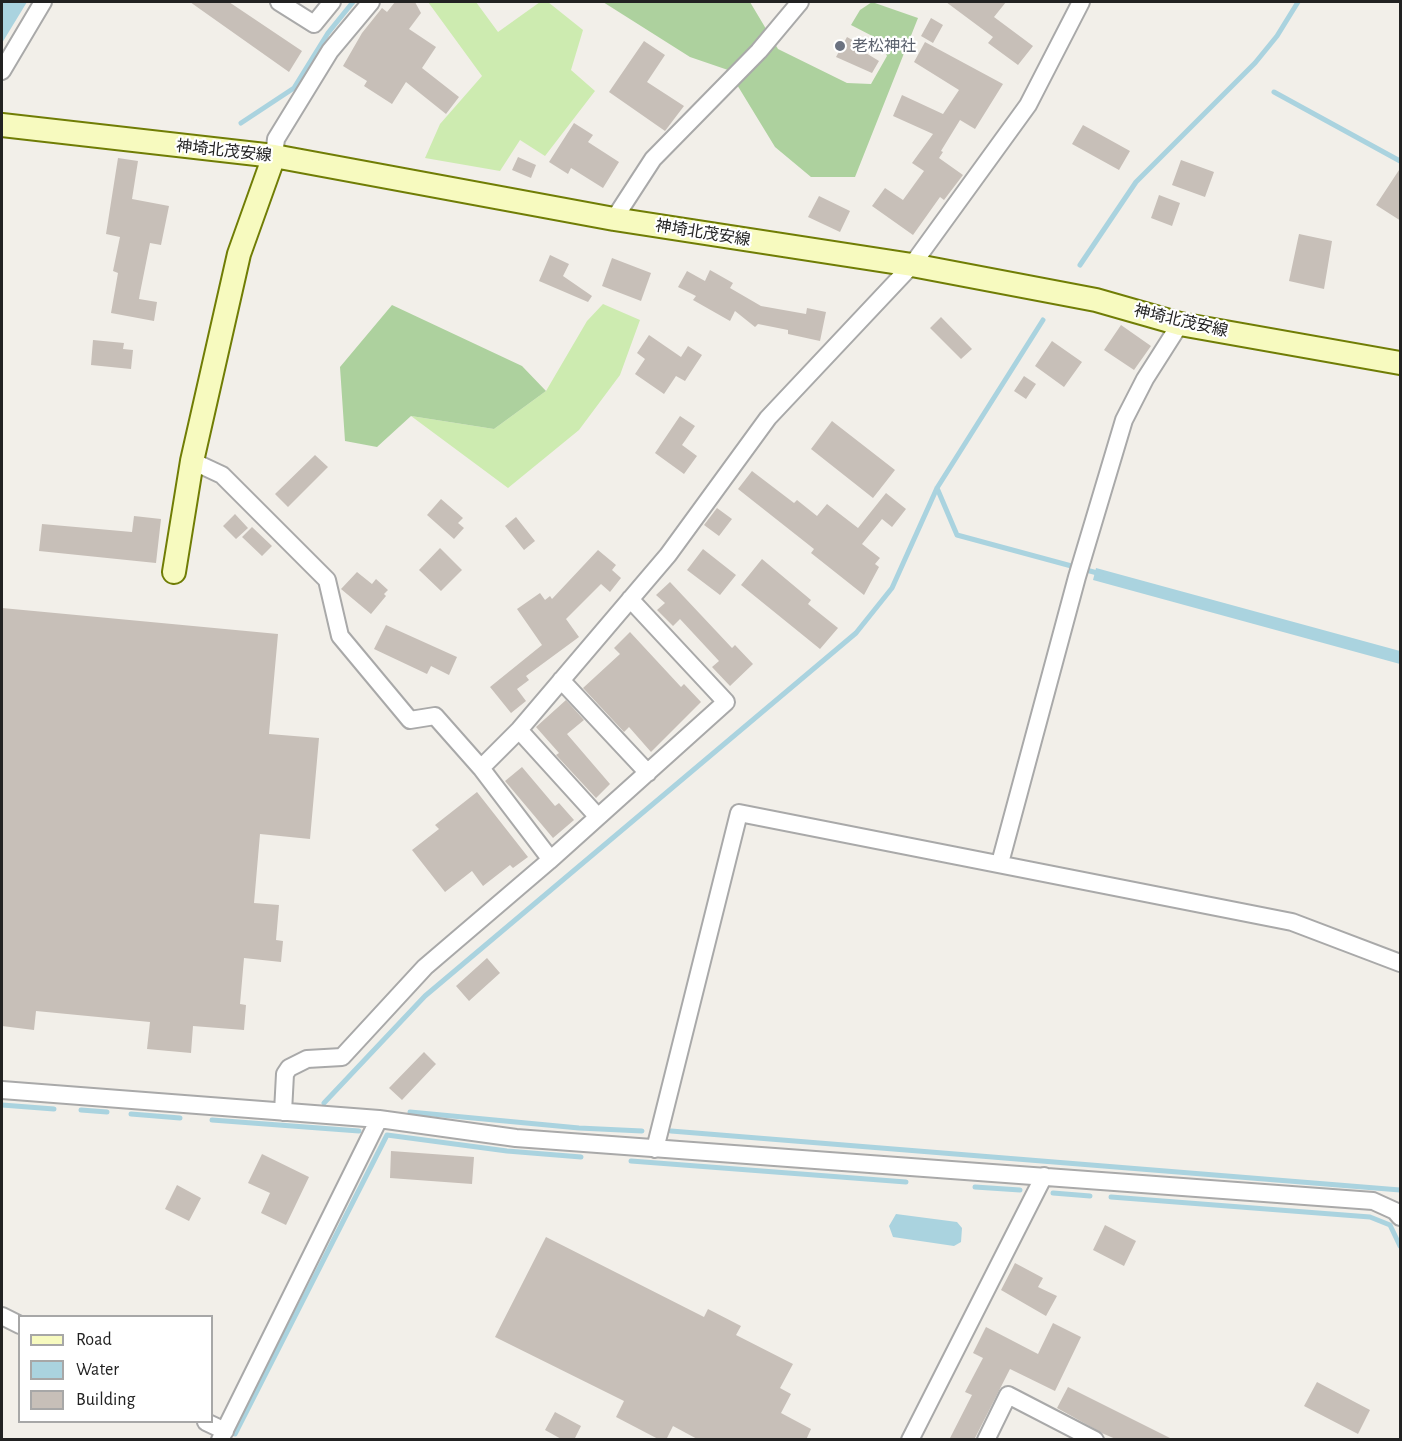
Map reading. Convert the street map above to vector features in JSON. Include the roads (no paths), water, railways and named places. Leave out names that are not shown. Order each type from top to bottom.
[{"type":"main road","name":"神埼北茂安線","points":[[2,125],[274,156],[614,219],[912,266],[1096,300],[1180,324],[1401,363]]},
{"type":"main road","points":[[174,572],[192,461],[239,254],[274,156]]},
{"type":"street","points":[[2,71],[43,2]]},
{"type":"street","points":[[279,2],[314,24],[332,2]]},
{"type":"street","points":[[274,156],[276,139],[330,51],[371,2]]},
{"type":"street","points":[[614,219],[653,159],[759,51],[800,2]]},
{"type":"street","points":[[481,768],[519,730],[668,555],[768,418],[912,266],[1028,105],[1081,2]]},
{"type":"street","points":[[1000,863],[1077,577],[1124,420],[1145,379],[1180,324]]},
{"type":"street","points":[[192,461],[222,475],[327,580],[340,636],[411,720],[435,716],[481,768],[548,856],[549,861]]},
{"type":"street","points":[[282,1112],[285,1074],[289,1068],[307,1059],[342,1057],[425,967],[549,861],[726,702],[630,599]]},
{"type":"street","points":[[561,680],[648,773]]},
{"type":"street","points":[[519,730],[598,817]]},
{"type":"street","points":[[655,1149],[740,813],[1292,922],[1401,963]]},
{"type":"street","points":[[2,1090],[380,1119],[516,1138],[1373,1201],[1395,1211],[1401,1217]]},
{"type":"street","points":[[207,1423],[223,1435],[380,1119]]},
{"type":"street","points":[[910,1440],[1044,1176]]},
{"type":"street","points":[[2,1316],[18,1324]]},
{"type":"street","points":[[986,1440],[1008,1395],[1095,1440]]},
{"type":"water","points":[[2,2],[27,2],[2,43]]},
{"type":"water","points":[[1096,568],[1400,651],[1400,664],[1093,580]]},
{"type":"water","points":[[896,1214],[957,1222],[962,1228],[961,1242],[954,1246],[893,1237],[889,1226]]},
{"type":"waterway","points":[[241,123],[294,88],[328,33],[353,2]]},
{"type":"waterway","points":[[1080,265],[1136,182],[1255,63],[1277,36],[1298,2]]},
{"type":"waterway","points":[[1274,92],[1400,161]]},
{"type":"waterway","points":[[324,1103],[425,996],[856,633],[892,588],[937,488],[1043,320]]},
{"type":"waterway","points":[[937,488],[957,535],[1101,574]]},
{"type":"waterway","points":[[2,1105],[54,1109]]},
{"type":"waterway","points":[[81,1110],[107,1112]]},
{"type":"waterway","points":[[410,1112],[579,1128],[642,1131]]},
{"type":"waterway","points":[[131,1114],[180,1118]]},
{"type":"waterway","points":[[212,1120],[359,1131]]},
{"type":"waterway","points":[[671,1131],[1400,1190]]},
{"type":"waterway","points":[[235,1434],[387,1135],[507,1151],[581,1157]]},
{"type":"waterway","points":[[631,1161],[906,1182]]},
{"type":"waterway","points":[[975,1187],[1020,1190]]},
{"type":"waterway","points":[[1053,1193],[1090,1196]]},
{"type":"waterway","points":[[1111,1197],[1370,1217],[1390,1225],[1400,1246]]},
{"type":"place","name":"老松神社","points":[[840,46]]}]
